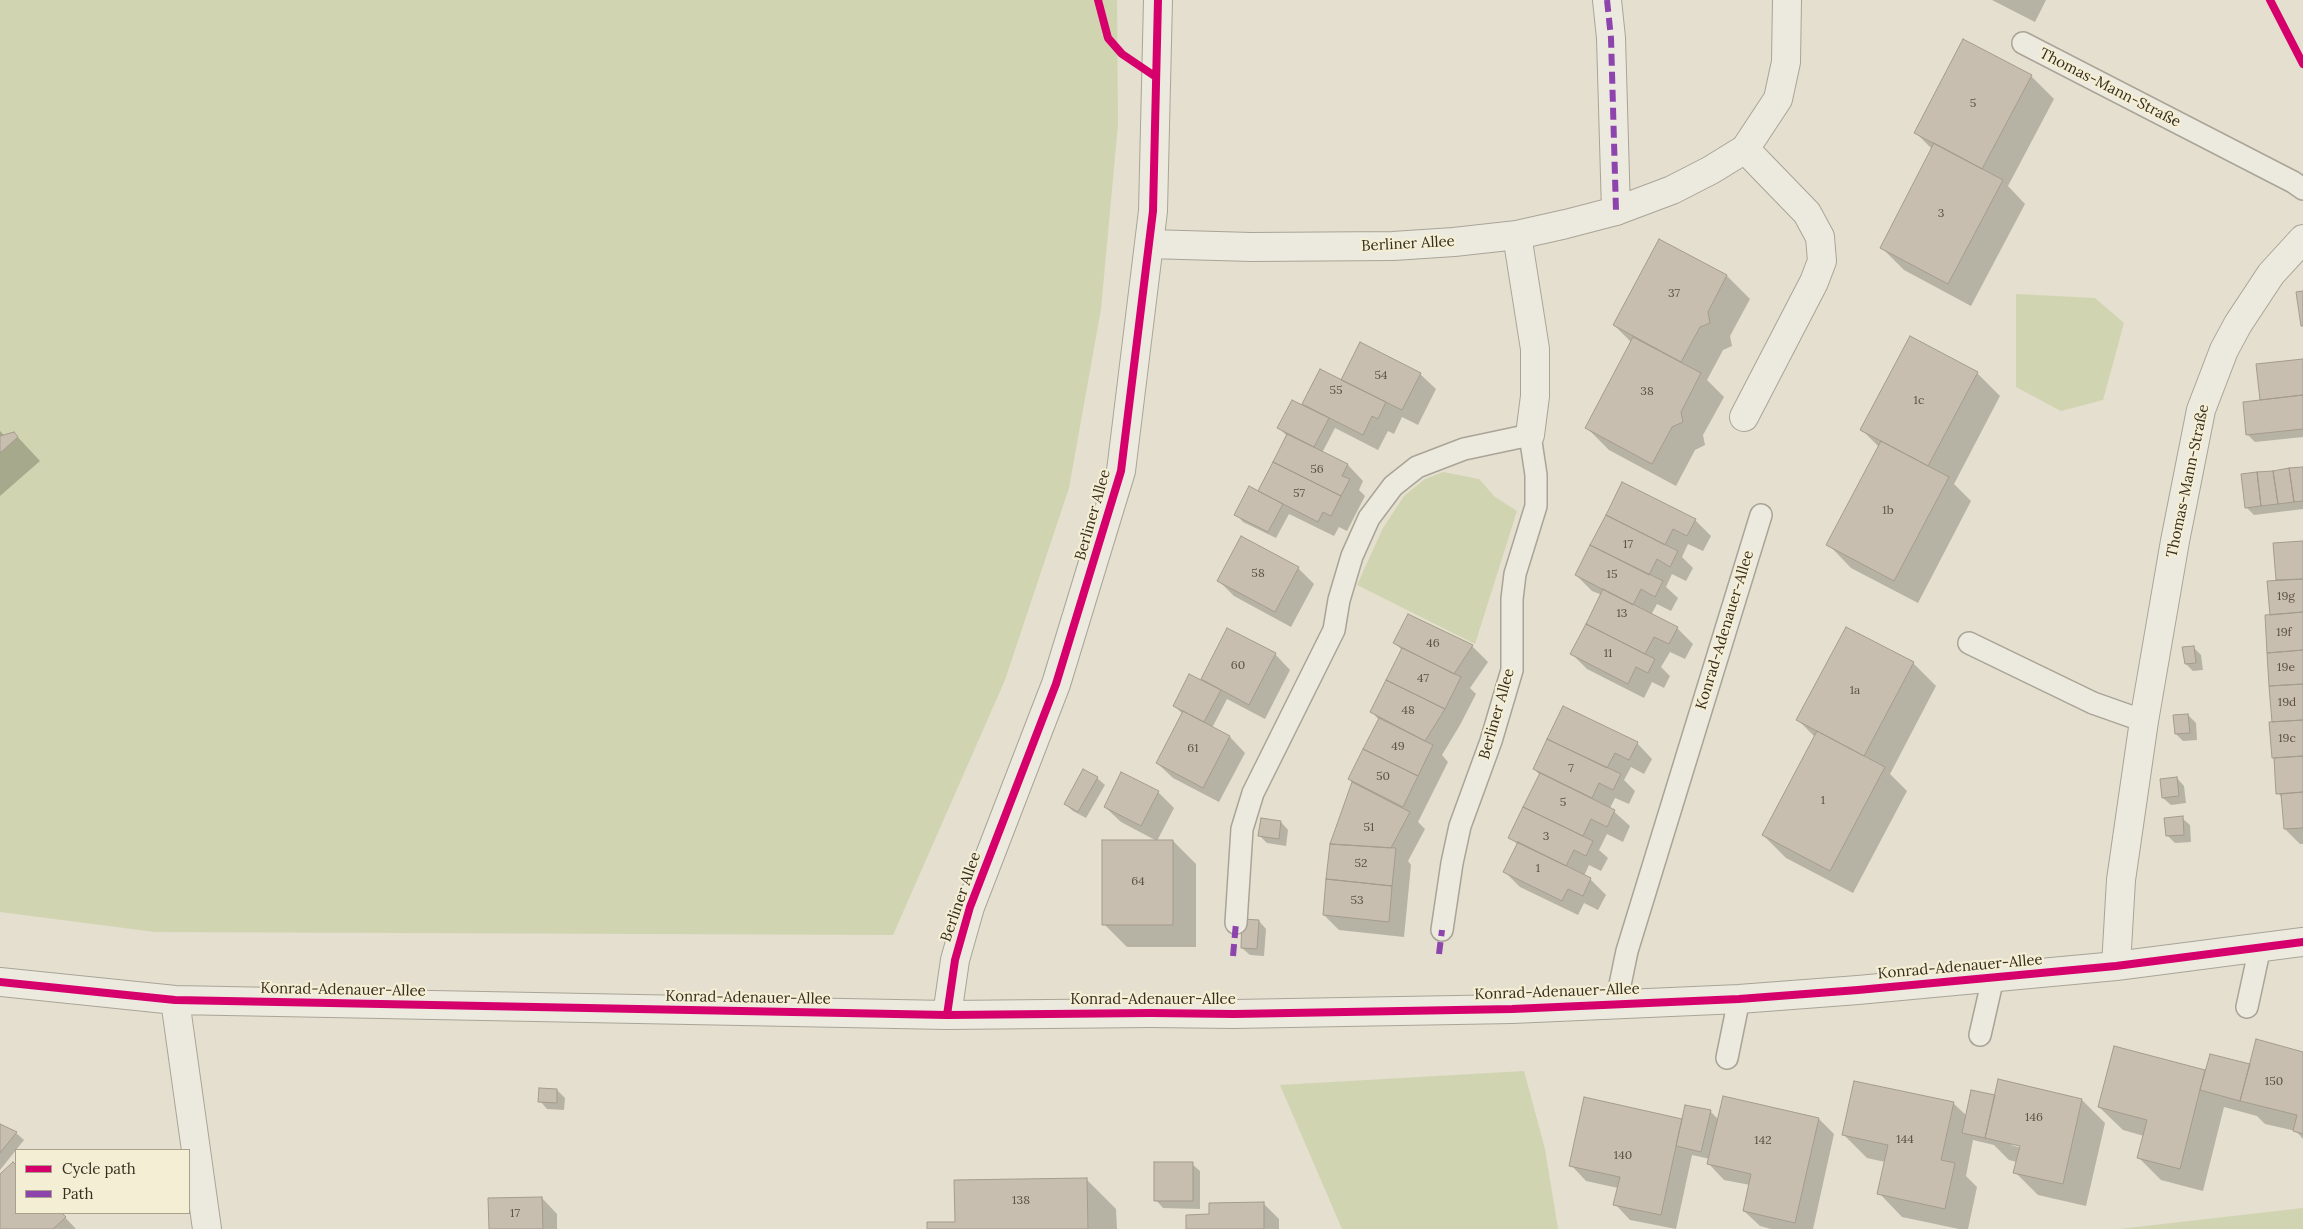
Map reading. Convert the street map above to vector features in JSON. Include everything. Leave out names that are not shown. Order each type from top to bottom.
[{"type":"street","name":"Berliner Allee","points":[[947,1015],[955,960],[970,907],[1056,684],[1121,471],[1153,211],[1158,0]]},
{"type":"street","points":[[1607,0],[1611,38],[1616,211]]},
{"type":"street","name":"Berliner Allee","points":[[1150,244],[1251,247],[1393,246],[1517,235],[1616,211],[1672,190],[1711,170],[1745,149],[1778,99],[1786,62],[1787,0]]},
{"type":"street","points":[[1744,417],[1814,282],[1822,261],[1820,237],[1807,214],[1745,149]]},
{"type":"street","name":"Berliner Allee","points":[[1517,235],[1535,349],[1535,396],[1530,435]]},
{"type":"street","name":"Thomas-Mann-Straße","points":[[2116,966],[2121,880],[2144,721],[2175,541],[2201,410],[2224,350],[2238,324],[2271,274],[2303,239]]},
{"type":"street","name":"Konrad-Adenauer-Allee","points":[[0,982],[175,1000],[947,1015],[1234,1014],[1512,1009],[1739,999],[2116,966],[2303,942]]},
{"type":"street","points":[[175,1000],[207,1229]]},
{"type":"lane","name":"Thomas-Mann-Straße","points":[[2022,43],[2303,189]]},
{"type":"lane","points":[[1236,923],[1242,830],[1253,793],[1334,630],[1339,600],[1352,556],[1369,518],[1393,486],[1417,467],[1464,448],[1530,435]]},
{"type":"lane","name":"Berliner Allee","points":[[1442,930],[1452,863],[1460,826],[1491,742],[1512,670],[1512,599],[1515,574],[1536,506],[1536,475],[1530,435]]},
{"type":"lane","name":"Konrad-Adenauer-Allee","points":[[1616,1004],[1627,951],[1760,516]]},
{"type":"lane","points":[[1969,643],[2093,703],[2144,721]]},
{"type":"lane","points":[[2247,1007],[2260,947]]},
{"type":"lane","points":[[1980,1035],[1993,978]]},
{"type":"lane","points":[[1727,1058],[1739,999]]},
{"type":"green space","points":[[0,0],[1117,0],[1118,124],[1101,309],[1069,488],[1005,680],[893,935],[155,932],[0,912]]},
{"type":"green space","points":[[2016,294],[2095,298],[2124,323],[2103,400],[2061,411],[2016,387]]},
{"type":"green space","points":[[1443,472],[1479,479],[1495,497],[1517,511],[1475,644],[1357,585],[1383,528],[1404,496],[1425,479]]},
{"type":"green space","points":[[1524,1071],[1545,1149],[1558,1229],[1342,1229],[1280,1085]]},
{"type":"green space","points":[[2303,1208],[2303,1229],[2119,1229]]},
{"type":"building","points":[[1963,39],[2032,75],[1982,169],[1914,133]]},
{"type":"building","points":[[1934,143],[2003,180],[1948,284],[1880,248]]},
{"type":"building","points":[[1659,239],[1727,275],[1708,312],[1710,323],[1700,327],[1681,362],[1613,325]]},
{"type":"building","points":[[2303,291],[2303,326],[2301,326],[2296,292]]},
{"type":"building","points":[[1910,336],[1978,372],[1928,466],[1860,430]]},
{"type":"building","points":[[1633,337],[1701,373],[1681,412],[1683,422],[1672,427],[1652,464],[1585,428]]},
{"type":"building","points":[[1360,342],[1421,373],[1402,410],[1341,380]]},
{"type":"building","points":[[2303,359],[2303,395],[2260,400],[2256,364]]},
{"type":"building","points":[[1320,369],[1386,402],[1378,419],[1372,416],[1363,435],[1302,404]]},
{"type":"building","points":[[2303,395],[2303,429],[2246,435],[2243,402]]},
{"type":"building","points":[[1292,400],[1329,418],[1314,447],[1277,428]]},
{"type":"building","points":[[14,432],[18,437],[0,453],[0,436]]},
{"type":"building","points":[[1287,434],[1348,464],[1342,476],[1350,479],[1341,496],[1273,462]]},
{"type":"building","points":[[1881,441],[1949,477],[1894,581],[1826,545]]},
{"type":"building","points":[[1273,462],[1341,496],[1331,516],[1323,512],[1318,522],[1258,491]]},
{"type":"building","points":[[2303,467],[2303,501],[2294,502],[2289,468]]},
{"type":"building","points":[[2289,468],[2294,502],[2278,504],[2273,471]]},
{"type":"building","points":[[2273,471],[2278,504],[2261,506],[2257,472]]},
{"type":"building","points":[[2257,472],[2261,506],[2245,508],[2241,474]]},
{"type":"building","points":[[1622,482],[1696,519],[1687,536],[1673,529],[1665,545],[1606,515]]},
{"type":"building","points":[[1249,486],[1283,504],[1268,532],[1234,515]]},
{"type":"building","points":[[1606,515],[1678,551],[1670,567],[1657,559],[1649,575],[1590,545]]},
{"type":"building","points":[[1241,536],[1299,567],[1275,612],[1217,581]]},
{"type":"building","points":[[2303,541],[2303,579],[2276,580],[2273,543]]},
{"type":"building","points":[[1590,545],[1663,581],[1655,597],[1641,589],[1633,605],[1575,575]]},
{"type":"building","points":[[2303,579],[2303,612],[2270,615],[2267,581]]},
{"type":"building","points":[[1603,589],[1678,627],[1669,644],[1654,637],[1645,654],[1586,624]]},
{"type":"building","points":[[2303,612],[2303,650],[2267,653],[2265,615]]},
{"type":"building","points":[[1408,614],[1473,645],[1454,674],[1393,643]]},
{"type":"building","points":[[1586,624],[1655,659],[1648,673],[1636,667],[1628,684],[1570,654]]},
{"type":"building","points":[[1846,627],[1914,662],[1864,756],[1796,720]]},
{"type":"building","points":[[1227,628],[1276,653],[1249,705],[1201,679]]},
{"type":"building","points":[[2194,646],[2196,663],[2185,664],[2182,647]]},
{"type":"building","points":[[1402,648],[1461,677],[1445,709],[1386,680]]},
{"type":"building","points":[[2303,650],[2303,684],[2269,686],[2267,653]]},
{"type":"building","points":[[1189,674],[1221,690],[1204,722],[1173,706]]},
{"type":"building","points":[[1386,680],[1445,709],[1425,741],[1370,712]]},
{"type":"building","points":[[2303,684],[2303,720],[2272,722],[2269,686]]},
{"type":"building","points":[[1563,706],[1638,742],[1629,760],[1615,753],[1607,768],[1547,739]]},
{"type":"building","points":[[1183,711],[1230,736],[1203,788],[1156,763]]},
{"type":"building","points":[[2188,714],[2190,733],[2175,734],[2173,715]]},
{"type":"building","points":[[1379,718],[1433,745],[1418,776],[1363,749]]},
{"type":"building","points":[[2303,720],[2303,756],[2272,758],[2269,722]]},
{"type":"building","points":[[1817,731],[1885,767],[1830,871],[1762,835]]},
{"type":"building","points":[[1547,739],[1621,774],[1613,790],[1599,783],[1592,798],[1533,769]]},
{"type":"building","points":[[1363,749],[1418,776],[1403,807],[1348,779]]},
{"type":"building","points":[[2303,756],[2303,792],[2276,794],[2274,758]]},
{"type":"building","points":[[1083,769],[1098,777],[1078,812],[1064,804]]},
{"type":"building","points":[[1121,772],[1159,791],[1141,826],[1104,807]]},
{"type":"building","points":[[1540,773],[1615,810],[1607,827],[1591,819],[1583,836],[1523,807]]},
{"type":"building","points":[[2177,777],[2179,796],[2162,798],[2160,779]]},
{"type":"building","points":[[1352,782],[1410,812],[1391,848],[1330,844]]},
{"type":"building","points":[[2303,792],[2303,828],[2284,829],[2281,794]]},
{"type":"building","points":[[1523,807],[1593,841],[1586,856],[1574,850],[1566,866],[1508,838]]},
{"type":"building","points":[[2183,816],[2184,835],[2166,836],[2164,818]]},
{"type":"building","points":[[1261,818],[1281,821],[1279,839],[1258,836]]},
{"type":"building","points":[[1102,840],[1173,840],[1173,925],[1102,925]]},
{"type":"building","points":[[1518,842],[1591,878],[1583,896],[1568,889],[1562,901],[1503,872]]},
{"type":"building","points":[[1330,844],[1396,848],[1392,886],[1326,879]]},
{"type":"building","points":[[1326,879],[1392,886],[1389,922],[1323,915]]},
{"type":"building","points":[[1242,919],[1259,920],[1257,949],[1241,948]]},
{"type":"building","points":[[2256,1039],[2303,1052],[2303,1134],[2293,1131],[2297,1115],[2240,1101]]},
{"type":"building","points":[[2114,1046],[2205,1070],[2180,1169],[2137,1158],[2147,1120],[2098,1107]]},
{"type":"building","points":[[2210,1054],[2250,1064],[2240,1101],[2200,1090]]},
{"type":"building","points":[[1998,1079],[2082,1099],[2063,1184],[2013,1173],[2020,1146],[1985,1138]]},
{"type":"building","points":[[1854,1081],[1954,1102],[1941,1160],[1955,1163],[1945,1209],[1877,1194],[1888,1145],[1842,1135]]},
{"type":"building","points":[[539,1088],[557,1089],[557,1103],[538,1102]]},
{"type":"building","points":[[1971,1090],[1995,1095],[1985,1138],[1962,1133]]},
{"type":"building","points":[[1723,1096],[1819,1118],[1795,1223],[1743,1211],[1751,1174],[1707,1164]]},
{"type":"building","points":[[1584,1097],[1682,1119],[1661,1215],[1613,1205],[1620,1177],[1569,1166]]},
{"type":"building","points":[[1685,1105],[1711,1110],[1701,1152],[1676,1146]]},
{"type":"building","points":[[0,1124],[17,1132],[0,1153]]},
{"type":"building","points":[[13,1162],[15,1164],[15,1214],[63,1214],[66,1217],[53,1229],[0,1229],[0,1174]]},
{"type":"building","points":[[1154,1162],[1193,1162],[1193,1201],[1154,1201]]},
{"type":"building","points":[[1087,1178],[1088,1229],[927,1229],[927,1222],[955,1222],[954,1180]]},
{"type":"building","points":[[542,1197],[543,1229],[489,1229],[488,1198]]},
{"type":"building","points":[[1264,1202],[1264,1229],[1186,1229],[1186,1215],[1209,1214],[1209,1203]]},
{"type":"marked path","points":[[1607,0],[1611,38],[1616,211]]},
{"type":"marked path","points":[[1233,956],[1236,923]]},
{"type":"marked path","points":[[1439,954],[1442,930]]},
{"type":"cycle path","points":[[1098,0],[1108,38],[1122,54],[1156,77]]},
{"type":"cycle path","points":[[947,1015],[955,960],[970,907],[1056,684],[1121,471],[1153,211],[1158,0]]},
{"type":"cycle path","points":[[2270,0],[2303,64]]},
{"type":"cycle path","points":[[0,982],[175,1000],[947,1015],[1234,1014],[1512,1009],[1739,999],[2116,966],[2303,942]]}]
